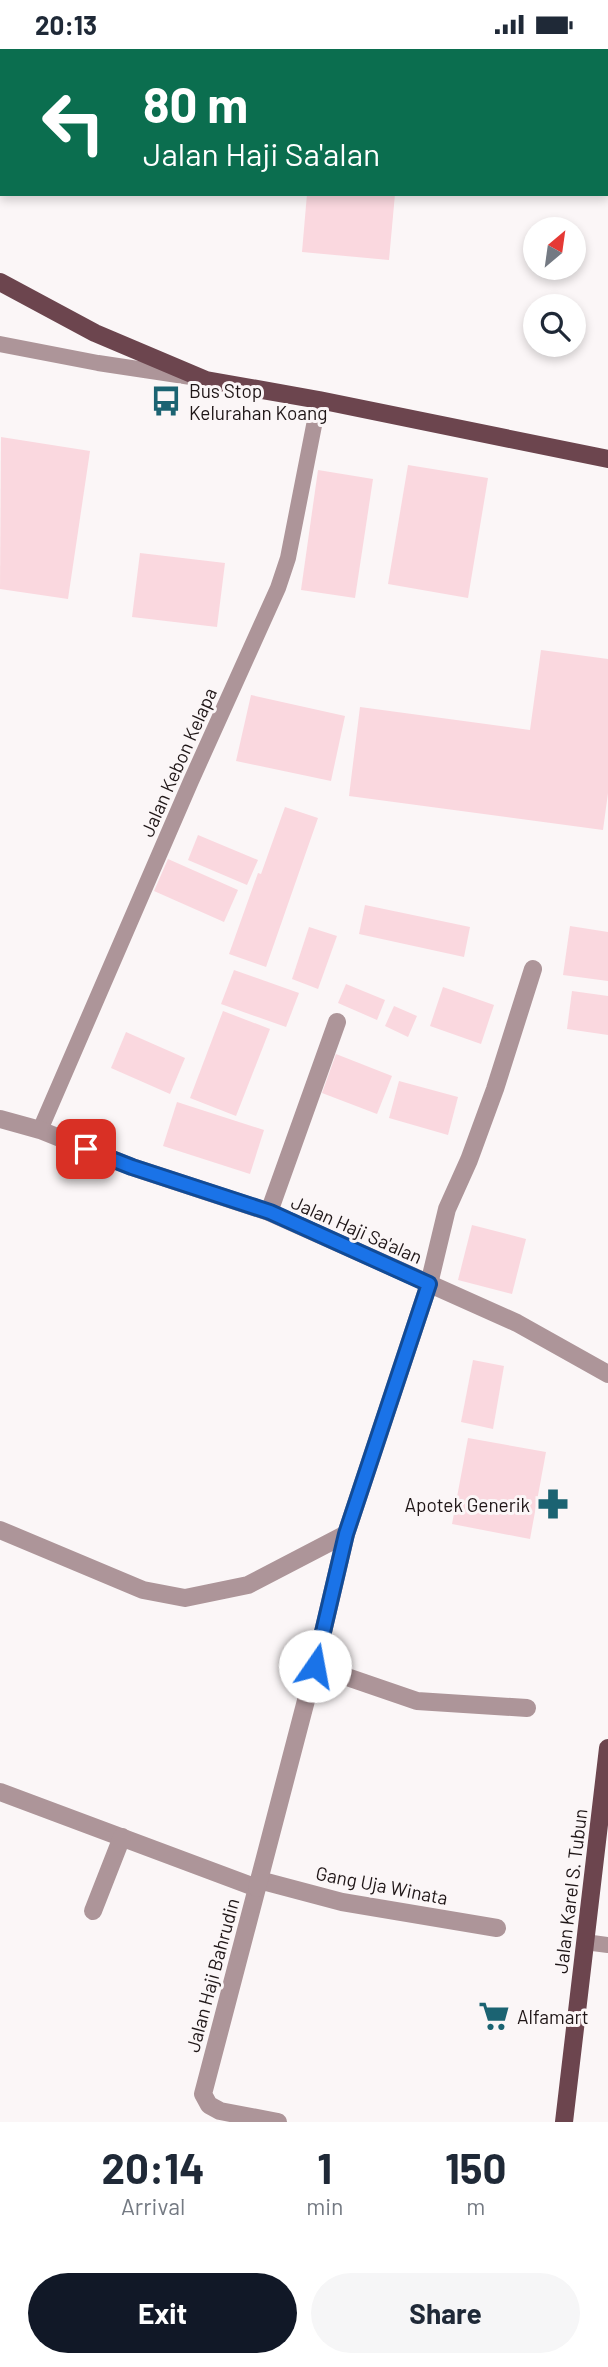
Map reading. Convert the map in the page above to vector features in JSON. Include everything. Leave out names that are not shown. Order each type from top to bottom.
[{"type":"main road","points":[[0,282],[95,333],[206,380],[319,400],[608,459]]},
{"type":"main road","name":"Jalan Karel S. Tubun","points":[[564,2122],[608,1754]]},
{"type":"street","points":[[258,1884],[315,1666],[346,1534],[429,1284],[447,1209],[469,1160],[495,1089],[533,969]]},
{"type":"street","points":[[270,1212],[337,1022]]},
{"type":"street","name":"Jalan Haji Sa'alan","points":[[0,1119],[40,1130],[132,1167],[270,1212],[517,1323],[608,1374]]},
{"type":"street","points":[[0,1530],[143,1590],[185,1598],[248,1585],[346,1534]]},
{"type":"street","points":[[315,1666],[417,1700],[527,1708]]},
{"type":"street","name":"Jalan Haji Bahrudin","points":[[0,1792],[258,1884],[204,2094],[209,2105],[220,2111],[278,2122]]},
{"type":"street","points":[[93,1911],[122,1837]]},
{"type":"street","name":"Gang Uja Winata","points":[[258,1884],[342,1902],[497,1929]]},
{"type":"lane","points":[[0,344],[206,380]]},
{"type":"lane","name":"Jalan Kebon Kelapa","points":[[40,1130],[278,588],[288,558],[319,400]]},
{"type":"lane","points":[[585,1942],[608,1945]]},
{"type":"building","points":[[307,196],[395,196],[389,260],[302,252]]},
{"type":"building","points":[[1,437],[90,451],[68,599],[0,589]]},
{"type":"building","points":[[408,465],[488,478],[468,598],[388,584]]},
{"type":"building","points":[[318,470],[373,479],[355,598],[301,590]]},
{"type":"building","points":[[140,553],[225,563],[217,627],[132,617]]},
{"type":"building","points":[[541,650],[608,659],[608,793],[603,830],[349,796],[360,707],[530,730]]},
{"type":"building","points":[[251,695],[345,716],[331,781],[236,761]]},
{"type":"building","points":[[285,807],[318,818],[266,967],[229,954]]},
{"type":"building","points":[[198,835],[258,860],[247,885],[188,860]]},
{"type":"building","points":[[168,859],[238,890],[224,922],[154,891]]},
{"type":"building","points":[[365,905],[470,927],[464,957],[359,934]]},
{"type":"building","points":[[570,926],[608,932],[608,981],[563,975]]},
{"type":"building","points":[[309,927],[337,936],[318,989],[292,979]]},
{"type":"building","points":[[234,970],[299,993],[286,1027],[221,1004]]},
{"type":"building","points":[[346,984],[385,1000],[377,1020],[338,1003]]},
{"type":"building","points":[[443,987],[494,1005],[481,1044],[430,1026]]},
{"type":"building","points":[[572,991],[608,996],[608,1035],[567,1029]]},
{"type":"building","points":[[394,1006],[417,1016],[408,1037],[385,1026]]},
{"type":"building","points":[[223,1011],[270,1029],[236,1116],[190,1098]]},
{"type":"building","points":[[126,1032],[185,1058],[170,1094],[111,1068]]},
{"type":"building","points":[[336,1054],[392,1076],[377,1114],[322,1093]]},
{"type":"building","points":[[399,1081],[458,1097],[448,1135],[389,1118]]},
{"type":"building","points":[[177,1102],[264,1130],[250,1174],[163,1146]]},
{"type":"building","points":[[472,1225],[526,1239],[512,1294],[458,1280]]},
{"type":"building","points":[[473,1360],[504,1366],[493,1429],[461,1422]]},
{"type":"building","points":[[468,1438],[546,1452],[530,1539],[452,1524]]},
{"type":"place","name":"Bus Stop Kelurahan Koang","points":[[166,401]]},
{"type":"place","name":"Apotek Generik","points":[[553,1504]]},
{"type":"place","name":"Alfamart","points":[[494,2016]]},
{"type":"route","points":[[86,1149],[132,1167],[270,1212],[429,1284],[346,1534],[315,1666]]}]
